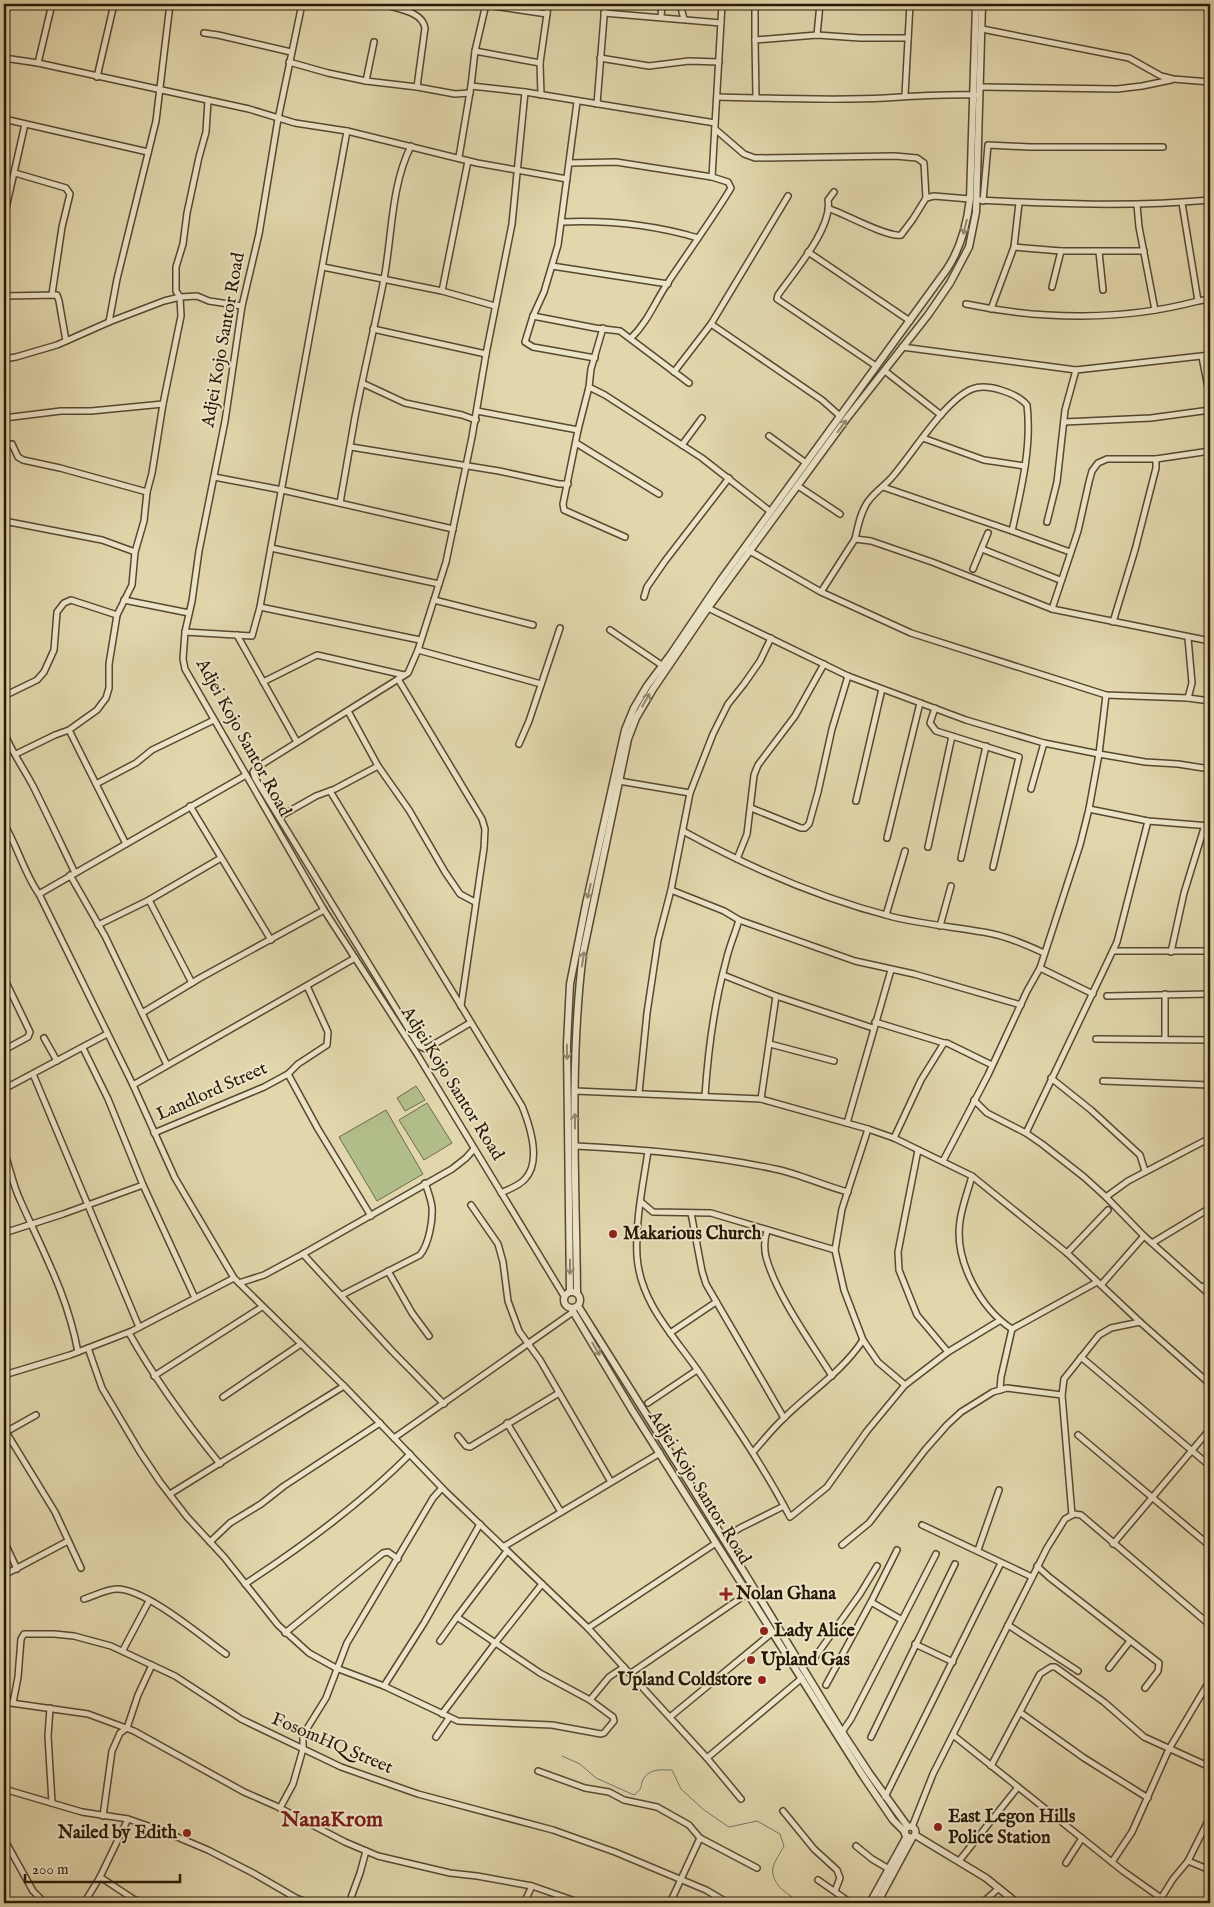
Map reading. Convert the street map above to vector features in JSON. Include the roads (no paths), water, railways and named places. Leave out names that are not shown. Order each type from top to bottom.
[{"type":"street","points":[[38,63],[52,4]]},
{"type":"street","points":[[97,77],[114,4]]},
{"type":"street","points":[[109,322],[156,121],[170,4]]},
{"type":"street","name":"Adjei Kojo Santor Road","points":[[302,4],[278,119],[259,234],[242,306],[225,421],[185,632],[183,659],[185,669],[324,910],[417,1054],[501,1193],[570,1294]]},
{"type":"street","points":[[383,4],[417,15],[424,22],[425,28],[417,87]]},
{"type":"street","points":[[459,157],[475,52],[486,4],[547,14]]},
{"type":"street","points":[[542,95],[540,63],[548,4]]},
{"type":"street","points":[[597,104],[605,4]]},
{"type":"street","points":[[661,17],[662,4]]},
{"type":"street","points":[[680,4],[684,19]]},
{"type":"street","points":[[712,177],[722,4]]},
{"type":"street","points":[[755,4],[756,97]]},
{"type":"street","points":[[817,35],[820,4]]},
{"type":"street","points":[[905,95],[910,4]]},
{"type":"street","points":[[570,1294],[567,1044],[573,963],[628,721],[639,697],[663,666],[716,586],[748,550],[771,512],[910,321],[947,269],[957,251],[967,220],[977,200],[976,4]]},
{"type":"street","points":[[977,95],[980,87],[982,4]]},
{"type":"street","points":[[604,13],[721,23]]},
{"type":"street","points":[[982,29],[1129,58],[1162,76],[1173,79],[1210,82]]},
{"type":"street","points":[[204,33],[218,34],[292,52]]},
{"type":"street","points":[[755,40],[817,35],[860,38],[908,38]]},
{"type":"street","points":[[366,81],[374,42]]},
{"type":"street","points":[[475,52],[540,63]]},
{"type":"street","points":[[4,58],[38,63],[249,109],[278,119],[411,146],[459,157],[468,161],[567,179]]},
{"type":"street","points":[[600,58],[649,66],[689,61],[719,62]]},
{"type":"street","points":[[289,62],[366,81],[455,94],[470,93]]},
{"type":"street","points":[[980,87],[1117,89],[1173,79]]},
{"type":"street","points":[[471,86],[525,92],[715,126],[744,154],[755,158],[878,155],[917,158],[924,163],[926,198],[913,219],[898,236],[830,209]]},
{"type":"street","points":[[470,1023],[426,1048],[419,1046],[253,772],[256,768],[408,673],[418,650],[446,562],[476,420],[486,354],[512,224],[525,92]]},
{"type":"street","points":[[717,97],[885,98],[905,95],[977,95]]},
{"type":"street","points":[[16,754],[69,730],[97,710],[106,698],[109,688],[109,664],[117,615],[132,585],[135,552],[144,521],[147,492],[181,316],[180,297],[176,290],[176,267],[183,244],[187,213],[206,132],[208,100]]},
{"type":"street","points":[[578,102],[558,245],[544,292],[525,337],[525,342],[528,345],[595,358]]},
{"type":"street","points":[[4,119],[148,152]]},
{"type":"street","points":[[4,217],[25,124]]},
{"type":"street","points":[[185,632],[252,636],[260,607],[347,132]]},
{"type":"street","points":[[574,1309],[565,1304],[570,1294],[576,1146],[575,1091],[583,953],[628,739],[640,710],[748,550],[798,486],[853,410],[934,307],[954,277],[966,255],[974,228],[977,200],[988,145],[1030,147],[1163,147]]},
{"type":"street","points":[[340,503],[362,383],[384,279],[393,212],[404,159],[411,146]]},
{"type":"street","points":[[442,291],[468,161]]},
{"type":"street","points":[[569,163],[616,162],[712,177],[728,182],[730,188],[640,330],[631,338]]},
{"type":"street","points":[[15,173],[66,188],[70,194],[62,227],[52,294]]},
{"type":"street","points":[[834,192],[828,200],[830,209],[826,221],[777,299],[876,366]]},
{"type":"street","points":[[674,372],[711,324],[788,196]]},
{"type":"street","points":[[926,198],[934,196],[1019,203],[1137,205],[1210,200]]},
{"type":"street","points":[[991,309],[1014,247],[1019,203]]},
{"type":"street","points":[[1182,203],[1198,301]]},
{"type":"street","points":[[1137,205],[1139,227],[1155,310]]},
{"type":"street","points":[[562,222],[628,223],[698,238]]},
{"type":"street","points":[[1014,247],[1061,251],[1144,251]]},
{"type":"street","points":[[1052,287],[1061,251]]},
{"type":"street","points":[[808,252],[910,321]]},
{"type":"street","points":[[1099,252],[1103,290]]},
{"type":"street","points":[[552,266],[668,284]]},
{"type":"street","points":[[322,267],[442,291],[495,306]]},
{"type":"street","points":[[4,296],[57,295],[66,341]]},
{"type":"street","points":[[4,358],[30,353],[66,341],[109,322],[164,301],[180,297],[197,296],[242,306]]},
{"type":"street","points":[[966,304],[991,309],[1066,316],[1101,316],[1155,310],[1210,299]]},
{"type":"street","points":[[533,316],[620,331],[689,383]]},
{"type":"street","points":[[711,324],[822,400],[840,416]]},
{"type":"street","points":[[603,328],[591,370],[589,387],[563,504],[564,510],[625,537]]},
{"type":"street","points":[[373,329],[486,354]]},
{"type":"street","points":[[902,347],[1076,370],[1210,355]]},
{"type":"street","points":[[1202,357],[1210,398]]},
{"type":"street","points":[[1047,522],[1057,482],[1065,410],[1076,370]]},
{"type":"street","points":[[885,371],[942,415]]},
{"type":"street","points":[[362,383],[405,403],[462,415],[476,420]]},
{"type":"street","points":[[589,387],[605,395],[682,445],[729,478],[771,512]]},
{"type":"street","points":[[821,592],[855,539],[861,514],[873,493],[883,487],[942,415],[962,395],[979,387],[988,387],[1017,396],[1027,405],[1029,422],[1024,466],[1012,530]]},
{"type":"street","points":[[4,418],[61,411],[91,411],[163,404]]},
{"type":"street","points":[[1064,422],[1151,418],[1210,410]]},
{"type":"street","points":[[477,411],[578,430]]},
{"type":"street","points":[[682,445],[702,418]]},
{"type":"street","points":[[769,436],[806,463]]},
{"type":"street","points":[[923,438],[984,460],[1024,466]]},
{"type":"street","points":[[576,443],[659,494]]},
{"type":"street","points":[[12,444],[18,457],[23,460],[147,492]]},
{"type":"street","points":[[351,447],[568,484]]},
{"type":"street","points":[[1052,609],[1060,580],[1078,531],[1092,471],[1098,463],[1107,459],[1156,459],[1210,451]]},
{"type":"street","points":[[1112,622],[1135,550],[1156,468],[1156,459]]},
{"type":"street","points":[[214,477],[282,490],[453,529]]},
{"type":"street","points":[[644,597],[647,587],[729,478]]},
{"type":"street","points":[[798,486],[840,514]]},
{"type":"street","points":[[883,487],[1012,530],[1070,552]]},
{"type":"street","points":[[4,522],[102,540],[135,552]]},
{"type":"street","points":[[973,569],[988,533]]},
{"type":"street","points":[[855,539],[870,541],[924,559],[1052,609],[1210,641]]},
{"type":"street","points":[[271,548],[439,584]]},
{"type":"street","points":[[982,549],[1060,580]]},
{"type":"street","points":[[748,550],[821,592],[911,633],[1106,695],[1188,698],[1210,701]]},
{"type":"street","points":[[4,696],[36,680],[44,672],[54,650],[57,612],[64,603],[72,600],[117,615]]},
{"type":"street","points":[[124,600],[189,613]]},
{"type":"street","points":[[434,600],[533,625]]},
{"type":"street","points":[[260,607],[420,640]]},
{"type":"street","points":[[708,608],[848,676],[966,720],[1044,743],[1145,762],[1178,764],[1210,769]]},
{"type":"street","points":[[519,744],[529,722],[560,628]]},
{"type":"street","points":[[610,630],[663,666]]},
{"type":"street","points":[[237,635],[297,742]]},
{"type":"street","points":[[639,1093],[647,1013],[657,948],[671,890],[690,793],[713,734],[728,704],[760,661],[771,638]]},
{"type":"street","points":[[1188,638],[1192,683],[1188,698]]},
{"type":"street","points":[[418,650],[542,684]]},
{"type":"street","points":[[263,682],[317,655],[404,675]]},
{"type":"street","points":[[736,859],[746,840],[754,775],[758,765],[795,716],[824,664]]},
{"type":"street","points":[[751,808],[801,828],[805,828],[809,824],[832,729],[848,676]]},
{"type":"street","points":[[398,680],[482,819],[485,829],[484,848],[461,1006]]},
{"type":"street","points":[[856,801],[882,689]]},
{"type":"street","points":[[943,1161],[1040,968],[1080,845],[1089,809],[1099,754],[1106,695]]},
{"type":"street","points":[[887,838],[920,703]]},
{"type":"street","points":[[934,708],[930,721],[936,731],[1019,757],[993,867]]},
{"type":"street","points":[[348,711],[378,766],[409,810],[445,872],[460,894],[475,902]]},
{"type":"street","points":[[96,784],[136,763],[152,750],[214,720]]},
{"type":"street","points":[[69,730],[126,844]]},
{"type":"street","points":[[4,732],[10,748],[16,754],[167,1065]]},
{"type":"street","points":[[928,847],[952,736]]},
{"type":"street","points":[[1031,788],[1044,743]]},
{"type":"street","points":[[961,858],[986,746]]},
{"type":"street","points":[[279,817],[316,796],[330,791],[378,766]]},
{"type":"street","points":[[39,894],[246,775]]},
{"type":"street","points":[[619,781],[690,793]]},
{"type":"street","points":[[330,791],[522,1106],[529,1124],[534,1146],[532,1168],[527,1178],[501,1193]]},
{"type":"street","points":[[190,806],[271,940]]},
{"type":"street","points":[[1089,809],[1148,822],[1207,826],[1184,893],[1171,952]]},
{"type":"street","points":[[1026,1133],[1113,951],[1121,928],[1148,822]]},
{"type":"street","points":[[4,824],[16,844],[29,877],[133,1085],[175,1178],[234,1278],[344,1386],[442,1488],[588,1628],[670,1716],[741,1799]]},
{"type":"street","points":[[683,831],[736,859],[796,886],[886,915],[1002,936],[1044,953]]},
{"type":"street","points":[[886,915],[905,851]]},
{"type":"street","points":[[98,925],[149,900],[221,858]]},
{"type":"street","points":[[940,926],[951,886]]},
{"type":"street","points":[[671,890],[724,911],[739,920],[855,961],[942,981],[1021,1005]]},
{"type":"street","points":[[149,900],[192,983]]},
{"type":"street","points":[[142,1013],[324,910]]},
{"type":"street","points":[[704,1096],[708,1054],[723,976],[739,920]]},
{"type":"street","points":[[1113,951],[1210,951]]},
{"type":"street","points":[[133,1085],[355,958]]},
{"type":"street","points":[[1040,968],[1093,994]]},
{"type":"street","points":[[847,1123],[891,970]]},
{"type":"street","points":[[723,976],[776,996],[874,1025],[947,1043],[992,1066]]},
{"type":"street","points":[[4,978],[6,987],[30,1035],[4,1050]]},
{"type":"street","name":"Landlord Street","points":[[154,1133],[264,1087],[288,1074],[298,1064],[327,1045],[329,1040],[328,1032],[307,986]]},
{"type":"street","points":[[1164,994],[1165,1039]]},
{"type":"street","points":[[1107,996],[1210,994]]},
{"type":"street","points":[[760,1099],[776,996]]},
{"type":"street","points":[[4,1089],[107,1034]]},
{"type":"street","points":[[44,1038],[57,1061]]},
{"type":"street","points":[[1096,1039],[1210,1040]]},
{"type":"street","points":[[894,1138],[921,1080],[944,1043]]},
{"type":"street","points":[[770,1044],[834,1061]]},
{"type":"street","points":[[83,1048],[108,1099],[143,1184],[195,1298]]},
{"type":"street","points":[[33,1074],[139,1327]]},
{"type":"street","points":[[288,1074],[318,1129],[371,1216]]},
{"type":"street","points":[[1051,1078],[1091,1110],[1140,1155],[1145,1172]]},
{"type":"street","points":[[1103,1081],[1210,1085]]},
{"type":"street","points":[[575,1091],[760,1099],[894,1138],[972,1176],[1067,1253],[1140,1322],[1210,1384]]},
{"type":"street","points":[[974,1100],[987,1112],[1026,1133],[1106,1197],[1144,1236],[1210,1295]]},
{"type":"street","points":[[868,1129],[842,1209],[835,1250],[844,1290],[863,1340],[878,1362],[905,1385]]},
{"type":"street","points":[[1106,1197],[1128,1181],[1210,1138]]},
{"type":"street","points":[[576,1146],[648,1150],[778,1170],[848,1192]]},
{"type":"street","points":[[240,1284],[264,1275],[371,1216],[452,1169],[474,1149]]},
{"type":"street","points":[[648,1150],[641,1202],[637,1257],[648,1296],[670,1333],[698,1370],[753,1452],[790,1517],[827,1487],[867,1431],[905,1385],[948,1352],[999,1321]]},
{"type":"street","points":[[918,1150],[898,1252],[899,1270],[917,1315],[948,1352]]},
{"type":"street","points":[[4,1151],[13,1182],[63,1295],[78,1352]]},
{"type":"street","points":[[972,1176],[960,1221],[961,1253],[972,1282],[982,1301],[999,1321],[1012,1329]]},
{"type":"street","points":[[342,1295],[420,1255],[423,1251],[428,1236],[432,1209],[425,1183]]},
{"type":"street","points":[[4,1233],[143,1184]]},
{"type":"street","points":[[641,1202],[653,1212],[711,1214],[835,1250]]},
{"type":"street","points":[[471,1205],[498,1244],[503,1262],[508,1301],[518,1331],[540,1360],[611,1482]]},
{"type":"street","points":[[1152,1243],[1210,1208]]},
{"type":"street","points":[[1067,1253],[1108,1210]]},
{"type":"street","points":[[690,1213],[702,1272],[716,1302],[784,1418]]},
{"type":"street","points":[[767,1231],[764,1243],[766,1257],[774,1276],[789,1308],[832,1376]]},
{"type":"street","points":[[1000,1390],[1001,1377],[1012,1329],[1099,1284],[1144,1236]]},
{"type":"street","points":[[303,1254],[392,1351],[444,1404]]},
{"type":"street","points":[[388,1271],[412,1313],[428,1336]]},
{"type":"street","points":[[4,1375],[78,1352],[128,1332],[234,1278]]},
{"type":"street","points":[[1202,1287],[1210,1283]]},
{"type":"street","points":[[394,1438],[528,1344],[574,1309],[581,1299],[570,1294]]},
{"type":"street","points":[[670,1333],[716,1302]]},
{"type":"street","points":[[154,1376],[262,1307]]},
{"type":"street","name":"Adjei Kojo Santor Road","points":[[574,1309],[716,1544],[863,1776],[893,1820],[910,1833],[959,1860],[999,1888],[1016,1903]]},
{"type":"street","name":"Adjei Kojo Santor Road","points":[[574,1309],[724,1539],[842,1732],[910,1833]]},
{"type":"street","points":[[1072,1515],[1062,1395],[1064,1379],[1099,1335],[1111,1328],[1140,1322]]},
{"type":"street","points":[[128,1332],[175,1408],[220,1464]]},
{"type":"street","points":[[753,1452],[784,1418],[832,1376],[857,1350],[863,1340]]},
{"type":"street","points":[[223,1397],[301,1344]]},
{"type":"street","points":[[88,1348],[102,1388],[140,1452],[170,1494],[187,1517],[285,1632],[309,1653],[336,1668],[384,1686],[449,1718],[458,1720],[552,1725],[601,1734],[604,1733],[614,1719],[590,1700],[540,1673],[456,1617]]},
{"type":"street","points":[[1081,1357],[1210,1466]]},
{"type":"street","points":[[648,1403],[698,1370]]},
{"type":"street","points":[[170,1494],[344,1386]]},
{"type":"street","points":[[842,1545],[875,1516],[947,1425],[961,1412],[993,1392],[1007,1388],[1062,1395]]},
{"type":"street","points":[[458,1436],[466,1446],[470,1446],[559,1393]]},
{"type":"street","points":[[36,1415],[5,1433],[55,1512],[81,1568]]},
{"type":"street","points":[[210,1542],[230,1523],[380,1423]]},
{"type":"street","points":[[507,1423],[561,1512]]},
{"type":"street","points":[[1113,1544],[1210,1429]]},
{"type":"street","points":[[1078,1435],[1210,1546]]},
{"type":"street","points":[[440,1641],[505,1549],[561,1512],[660,1453]]},
{"type":"street","points":[[245,1584],[310,1540],[391,1473],[410,1454]]},
{"type":"street","points":[[280,1808],[293,1784],[303,1750],[303,1735],[316,1717],[326,1698],[347,1643],[433,1498],[442,1488]]},
{"type":"street","points":[[978,1550],[999,1490]]},
{"type":"street","points":[[724,1539],[740,1528],[784,1506]]},
{"type":"street","points":[[877,1903],[910,1833],[933,1774],[1037,1566],[1060,1525],[1072,1515],[1080,1515],[1210,1625]]},
{"type":"street","points":[[384,1686],[424,1623],[480,1524]]},
{"type":"street","points":[[922,1525],[1032,1577]]},
{"type":"street","points":[[4,1541],[17,1569]]},
{"type":"street","points":[[4,1575],[68,1541]]},
{"type":"street","points":[[588,1628],[716,1544]]},
{"type":"street","points":[[826,1685],[897,1550]]},
{"type":"street","points":[[285,1632],[382,1553],[388,1552],[398,1559]]},
{"type":"street","points":[[842,1732],[851,1719],[936,1554]]},
{"type":"street","points":[[885,1797],[1001,1563]]},
{"type":"street","points":[[871,1738],[954,1564]]},
{"type":"street","points":[[813,1660],[860,1594],[877,1566]]},
{"type":"street","points":[[1037,1566],[1049,1578],[1158,1663],[1160,1667],[1145,1688]]},
{"type":"street","points":[[442,1714],[542,1584]]},
{"type":"street","points":[[84,1599],[116,1588],[132,1591],[166,1610],[226,1654]]},
{"type":"street","points":[[631,1673],[748,1593]]},
{"type":"street","points":[[123,1650],[149,1601]]},
{"type":"street","points":[[871,1602],[902,1620]]},
{"type":"street","points":[[1008,1625],[1078,1671]]},
{"type":"street","points":[[670,1716],[773,1632]]},
{"type":"street","name":"FosomHQ Street","points":[[13,1703],[18,1677],[21,1639],[24,1634],[74,1636],[123,1650],[175,1676],[241,1719],[303,1750],[362,1775],[424,1796],[553,1830],[615,1852],[681,1879],[706,1890],[728,1903]]},
{"type":"street","points":[[1109,1668],[1130,1641]]},
{"type":"street","points":[[916,1644],[953,1662]]},
{"type":"street","points":[[103,1816],[112,1751],[120,1733],[127,1728],[138,1695],[152,1665]]},
{"type":"street","points":[[590,1700],[609,1678],[624,1667]]},
{"type":"street","points":[[991,1766],[1021,1713],[1040,1674],[1051,1667],[1055,1667],[1104,1702],[1144,1737],[1210,1767]]},
{"type":"street","points":[[707,1758],[802,1678]]},
{"type":"street","points":[[1112,1862],[1132,1832],[1170,1749],[1210,1680]]},
{"type":"street","points":[[4,1702],[88,1714],[127,1728],[244,1792],[366,1851],[390,1859],[450,1873],[532,1886],[580,1903]]},
{"type":"street","points":[[50,1708],[48,1736],[52,1803]]},
{"type":"street","points":[[1021,1713],[1084,1758],[1148,1798]]},
{"type":"street","points":[[436,1737],[449,1718]]},
{"type":"street","points":[[953,1735],[1160,1901],[1173,1879],[1188,1861],[1210,1817]]},
{"type":"street","points":[[538,1771],[585,1788],[609,1792],[624,1800],[657,1807],[689,1825],[700,1838],[757,1868]]},
{"type":"street","points":[[959,1860],[1018,1786]]},
{"type":"street","points":[[4,1789],[103,1816],[128,1819],[163,1831],[208,1850],[296,1898],[309,1903]]},
{"type":"street","points":[[783,1812],[814,1849],[837,1870],[840,1878],[835,1891]]},
{"type":"street","points":[[84,1903],[100,1877],[128,1819]]},
{"type":"street","points":[[870,1903],[910,1833]]},
{"type":"street","points":[[670,1903],[700,1838]]},
{"type":"street","points":[[1066,1864],[1082,1838]]},
{"type":"street","points":[[4,1839],[33,1891],[45,1903]]},
{"type":"street","points":[[856,1846],[872,1859],[889,1869]]},
{"type":"street","points":[[349,1903],[366,1851]]},
{"type":"street","points":[[1188,1861],[1210,1870]]},
{"type":"street","points":[[100,1877],[135,1900],[149,1903]]},
{"type":"street","points":[[818,1880],[852,1903]]},
{"type":"street","points":[[524,1903],[532,1886]]},
{"type":"street","points":[[982,1903],[999,1888]]},
{"type":"waterway","points":[[562,1756],[580,1764],[596,1778],[634,1795],[641,1788],[644,1778],[650,1773],[657,1770],[672,1770],[681,1789],[704,1810],[729,1827],[757,1821],[780,1834],[784,1846],[773,1867],[775,1880],[788,1894],[805,1903]]},
{"type":"place","name":"Makarious Church","points":[[613,1234]]},
{"type":"place","name":"Nolan Ghana","points":[[726,1594]]},
{"type":"place","name":"Lady Alice","points":[[764,1631]]},
{"type":"place","name":"Upland Gas","points":[[751,1660]]},
{"type":"place","name":"Upland Coldstore","points":[[762,1680]]},
{"type":"place","name":"East Legon Hills Police Station","points":[[938,1827]]},
{"type":"place","name":"Nailed by Edith","points":[[187,1833]]},
{"type":"district","name":"NanaKrom","points":[[332,1820]]}]
